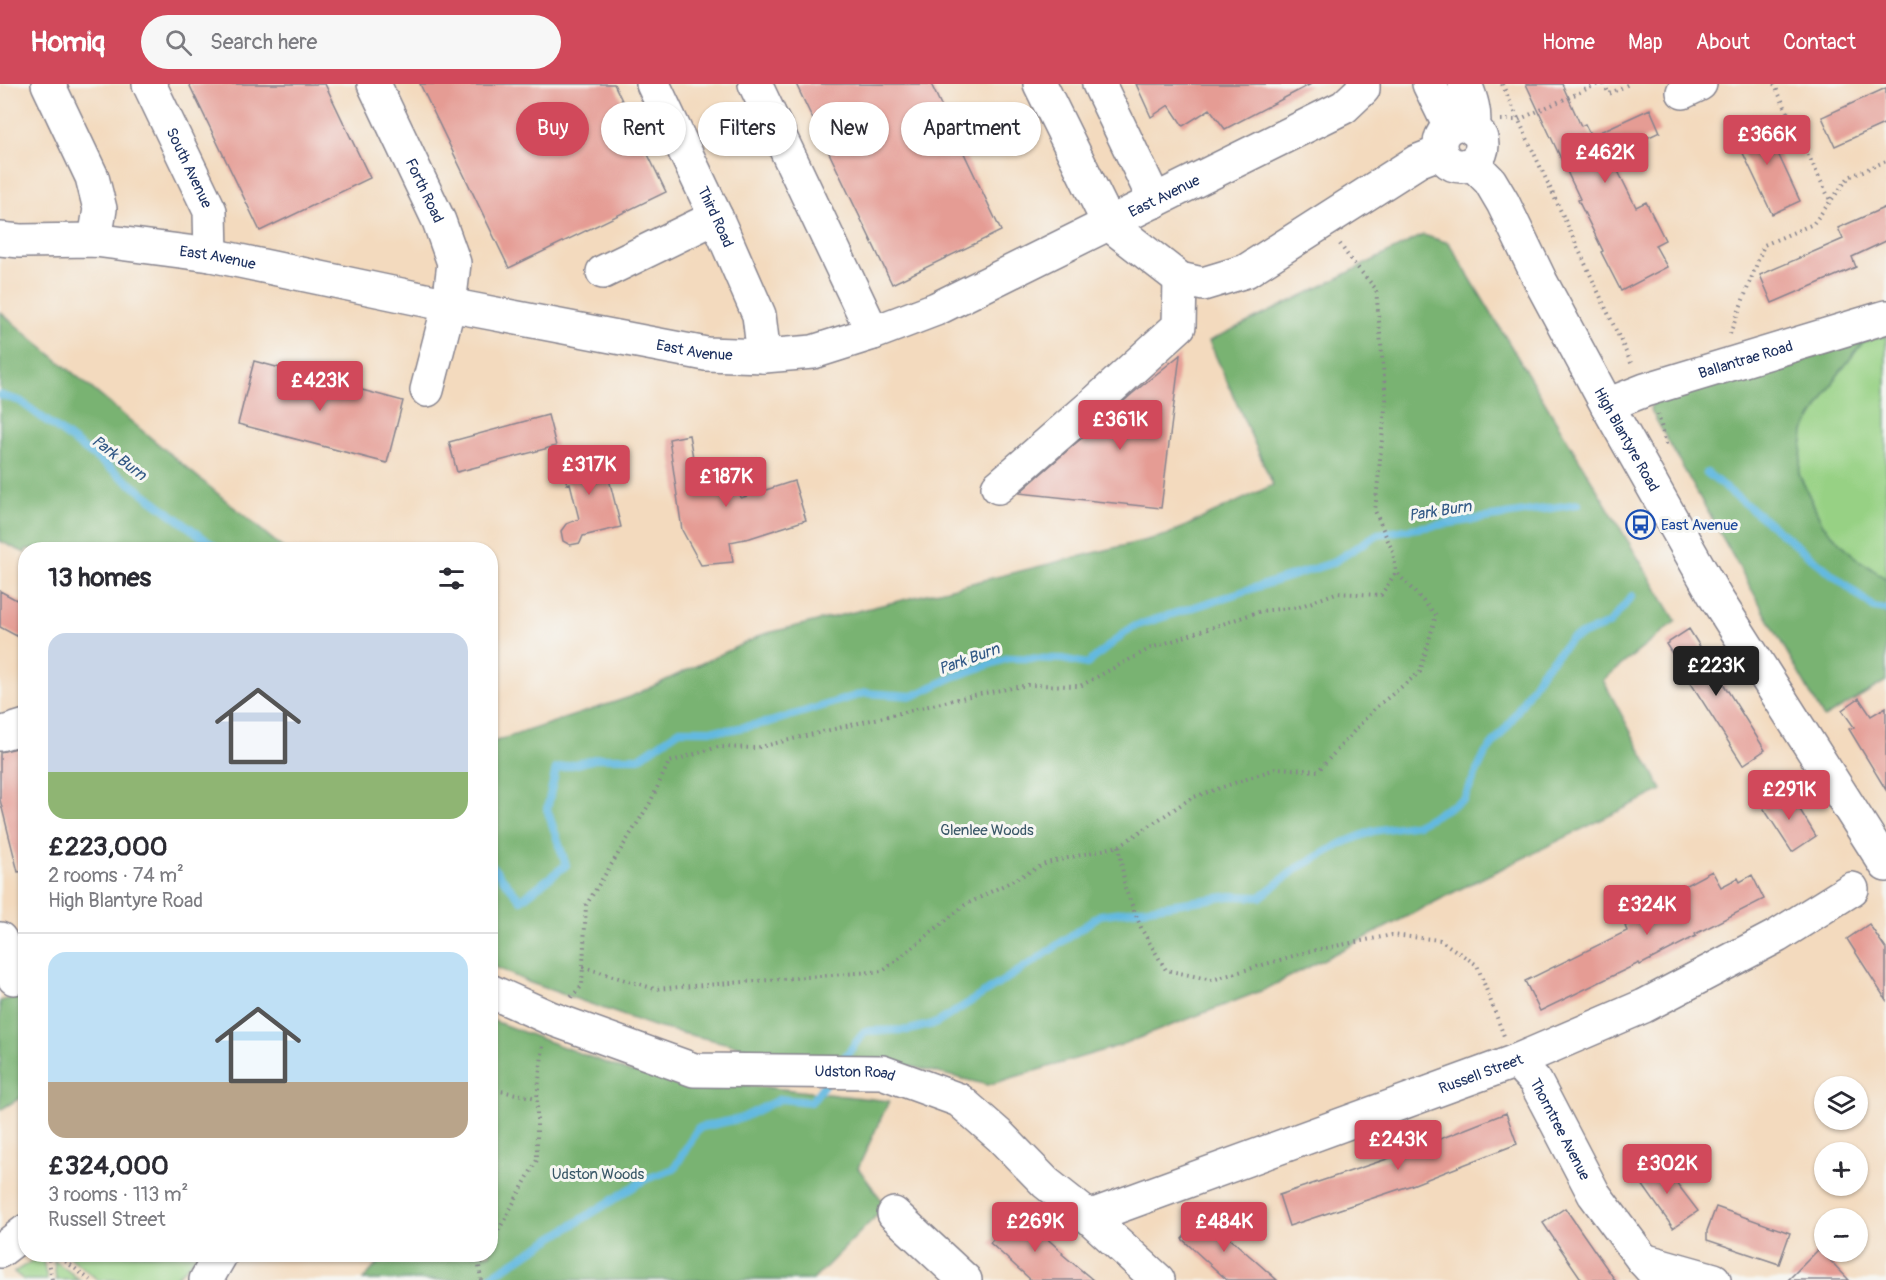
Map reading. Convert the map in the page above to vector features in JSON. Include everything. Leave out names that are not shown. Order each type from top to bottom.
[{"type":"street","points":[[48,84],[92,177],[100,209],[95,240]]},
{"type":"street","name":"South Avenue","points":[[149,84],[210,211],[211,255]]},
{"type":"street","name":"Forth Road","points":[[374,84],[439,221],[454,263],[449,305],[427,390]]},
{"type":"street","name":"Third Road","points":[[653,84],[759,315],[764,356]]},
{"type":"street","points":[[755,84],[873,333]]},
{"type":"street","points":[[1040,84],[1109,224],[1180,279],[1203,284],[1246,271],[1455,136],[1475,120],[1472,100],[1465,84]]},
{"type":"street","points":[[1099,84],[1155,201]]},
{"type":"street","points":[[1430,85],[1455,136]]},
{"type":"street","name":"East Avenue","points":[[0,239],[95,240],[211,255],[449,305],[706,354],[764,356],[813,351],[873,333],[936,309],[1155,201],[1353,95]]},
{"type":"street","name":"High Blantyre Road","points":[[1455,136],[1481,140],[1480,153],[1472,163],[1490,181],[1503,203],[1540,282],[1607,405],[1716,598],[1886,865]]},
{"type":"street","points":[[603,272],[716,217]]},
{"type":"street","points":[[998,487],[1179,326],[1180,279]]},
{"type":"street","name":"Ballantrae Road","points":[[1607,405],[1645,390],[1886,317]]},
{"type":"street","points":[[0,734],[18,728]]},
{"type":"street","name":"Russell Street","points":[[1089,1216],[1516,1061],[1644,1006],[1777,936],[1852,888]]},
{"type":"street","points":[[0,939],[13,978]]},
{"type":"street","name":"Udston Road","points":[[498,995],[550,1018],[694,1070],[882,1072],[958,1100],[1000,1136],[1046,1183],[1089,1216],[1158,1280]]},
{"type":"street","name":"Thorntree Avenue","points":[[1516,1061],[1535,1081],[1594,1194],[1652,1270],[1714,1280]]},
{"type":"street","points":[[894,1214],[965,1280]]},
{"type":"street","points":[[0,1251],[18,1237]]},
{"type":"street","points":[[206,1280],[216,1262]]},
{"type":"path","points":[[1502,84],[1625,353],[1658,415],[1667,450]]},
{"type":"path","points":[[1518,120],[1598,84]]},
{"type":"path","points":[[1604,84],[1609,93],[1629,84]]},
{"type":"path","points":[[1774,84],[1830,200]]},
{"type":"path","points":[[1716,368],[1764,245],[1812,224],[1849,177],[1886,161]]},
{"type":"path","points":[[582,967],[655,989],[883,971],[965,905],[1047,863],[1119,846],[1191,798],[1278,768],[1318,771],[1375,708],[1420,672],[1437,615],[1396,573],[1393,552],[1375,512],[1386,399],[1376,289],[1351,260],[1324,221]]},
{"type":"path","points":[[498,1231],[537,1160],[537,1098],[542,1053],[550,1018],[582,986],[586,905],[650,803],[669,762],[718,747],[756,748],[974,695],[1028,685],[1080,686],[1151,648],[1261,611],[1299,607],[1336,593],[1381,595],[1396,573]]},
{"type":"path","points":[[1119,846],[1125,888],[1142,930],[1166,970],[1212,980],[1310,951],[1392,935],[1440,940],[1477,965],[1500,1028],[1516,1061]]},
{"type":"path","points":[[498,1091],[537,1098]]},
{"type":"path","points":[[49,1262],[52,1280]]},
{"type":"path","points":[[66,1262],[90,1280]]},
{"type":"path","points":[[481,1262],[479,1266],[482,1280]]},
{"type":"green space","name":"Glenlee Woods","points":[[1423,235],[1449,243],[1676,621],[1603,680],[1662,790],[1460,889],[1266,989],[1118,1046],[988,1085],[901,1064],[777,1055],[656,1027],[528,982],[498,968],[498,740],[630,697],[764,634],[1167,535],[1273,485],[1209,341]]},
{"type":"green space","points":[[0,312],[276,542],[18,542],[18,550],[0,541]]},
{"type":"green space","points":[[1886,335],[1886,579],[1855,557],[1823,525],[1799,474],[1804,431],[1837,376],[1863,342]]},
{"type":"green space","points":[[1863,342],[1837,376],[1804,431],[1799,474],[1823,525],[1855,557],[1886,579],[1886,681],[1824,718],[1650,409],[1655,397]]},
{"type":"green space","points":[[18,996],[18,1099],[0,1110],[0,1001]]},
{"type":"green space","name":"Udston Woods","points":[[498,1023],[630,1072],[889,1101],[858,1168],[886,1206],[813,1280],[363,1280],[379,1262],[498,1262]]},
{"type":"green space","points":[[30,1262],[43,1262],[47,1280],[24,1280],[14,1272]]},
{"type":"green space","points":[[54,1262],[80,1280],[56,1280]]},
{"type":"green space","points":[[76,1262],[191,1262],[173,1280],[98,1280]]},
{"type":"building","points":[[189,84],[325,84],[370,178],[260,231]]},
{"type":"building","points":[[420,84],[614,84],[623,102],[601,102],[601,156],[649,156],[666,192],[509,268]]},
{"type":"building","points":[[796,84],[931,84],[940,102],[901,102],[901,156],[965,156],[1001,231],[892,284],[831,156],[889,156],[889,102],[809,102],[809,111]]},
{"type":"building","points":[[1136,84],[1311,84],[1225,129],[1210,109],[1183,126],[1169,105],[1151,117]]},
{"type":"building","points":[[1526,84],[1562,84],[1581,126],[1585,124],[1591,136],[1650,109],[1660,132],[1610,155],[1636,207],[1646,202],[1665,240],[1655,245],[1667,267],[1621,291],[1601,252],[1603,251],[1578,200],[1580,199]]},
{"type":"building","points":[[1886,88],[1886,123],[1835,146],[1822,117]]},
{"type":"building","points":[[1762,119],[1800,201],[1772,214],[1733,132]]},
{"type":"building","points":[[1886,207],[1886,241],[1852,257],[1856,267],[1772,303],[1760,275],[1843,239],[1838,228]]},
{"type":"building","points":[[1180,355],[1161,508],[1019,493],[1133,393]]},
{"type":"building","points":[[254,361],[403,401],[387,463],[238,424]]},
{"type":"building","points":[[548,415],[556,446],[457,472],[449,442]]},
{"type":"building","points":[[689,435],[697,480],[735,472],[741,498],[794,481],[806,520],[730,542],[733,562],[701,565],[682,530],[669,439]]},
{"type":"building","points":[[601,447],[621,527],[583,536],[580,543],[570,545],[563,541],[561,531],[566,524],[579,519],[570,483],[567,484],[560,457]]},
{"type":"building","points":[[0,591],[18,601],[18,637],[0,627]]},
{"type":"building","points":[[1689,629],[1765,750],[1743,765],[1666,644]]},
{"type":"building","points":[[1859,698],[1871,716],[1886,707],[1886,790],[1849,729],[1854,727],[1842,710]]},
{"type":"building","points":[[17,748],[18,751],[18,872],[0,800],[0,752]]},
{"type":"building","points":[[1788,790],[1816,836],[1792,852],[1762,806]]},
{"type":"building","points":[[1712,871],[1721,887],[1738,878],[1740,882],[1752,875],[1764,899],[1640,965],[1639,963],[1540,1011],[1525,981],[1627,931],[1625,926],[1648,914],[1645,907]]},
{"type":"building","points":[[1869,924],[1886,949],[1886,1000],[1847,939]]},
{"type":"building","points":[[1506,1113],[1517,1144],[1412,1185],[1289,1226],[1279,1195],[1402,1154]]},
{"type":"building","points":[[1658,1162],[1698,1211],[1673,1228],[1637,1177]]},
{"type":"building","points":[[1716,1207],[1790,1233],[1779,1264],[1707,1240],[1707,1231]]},
{"type":"building","points":[[1565,1208],[1615,1280],[1582,1280],[1543,1223]]},
{"type":"building","points":[[1018,1212],[1093,1280],[1031,1280],[990,1243]]},
{"type":"building","points":[[1203,1215],[1277,1280],[1227,1280],[1182,1239]]},
{"type":"building","points":[[1814,1254],[1814,1262],[1832,1262],[1849,1280],[1788,1280]]},
{"type":"waterway","name":"Park Burn","points":[[0,395],[20,401],[209,542]]},
{"type":"waterway","name":"Park Burn","points":[[1707,473],[1874,608],[1886,610]]},
{"type":"waterway","name":"Park Burn","points":[[498,873],[521,900],[566,865],[547,809],[556,769],[599,758],[639,758],[680,730],[729,730],[770,722],[865,693],[913,696],[953,677],[1008,658],[1062,659],[1087,664],[1132,627],[1332,563],[1378,534],[1578,504]]},
{"type":"waterway","points":[[841,1062],[865,1031],[909,1030],[937,1023],[1039,958],[1100,915],[1231,896],[1260,897],[1296,869],[1343,843],[1373,831],[1418,824],[1464,799],[1485,754],[1509,724],[1542,671],[1571,639],[1609,624],[1632,596]]},
{"type":"waterway","points":[[485,1280],[646,1179],[674,1169],[698,1128],[742,1118],[780,1099],[811,1102],[827,1081]]},
{"type":"place","name":"East Avenue","points":[[1640,525]]}]
